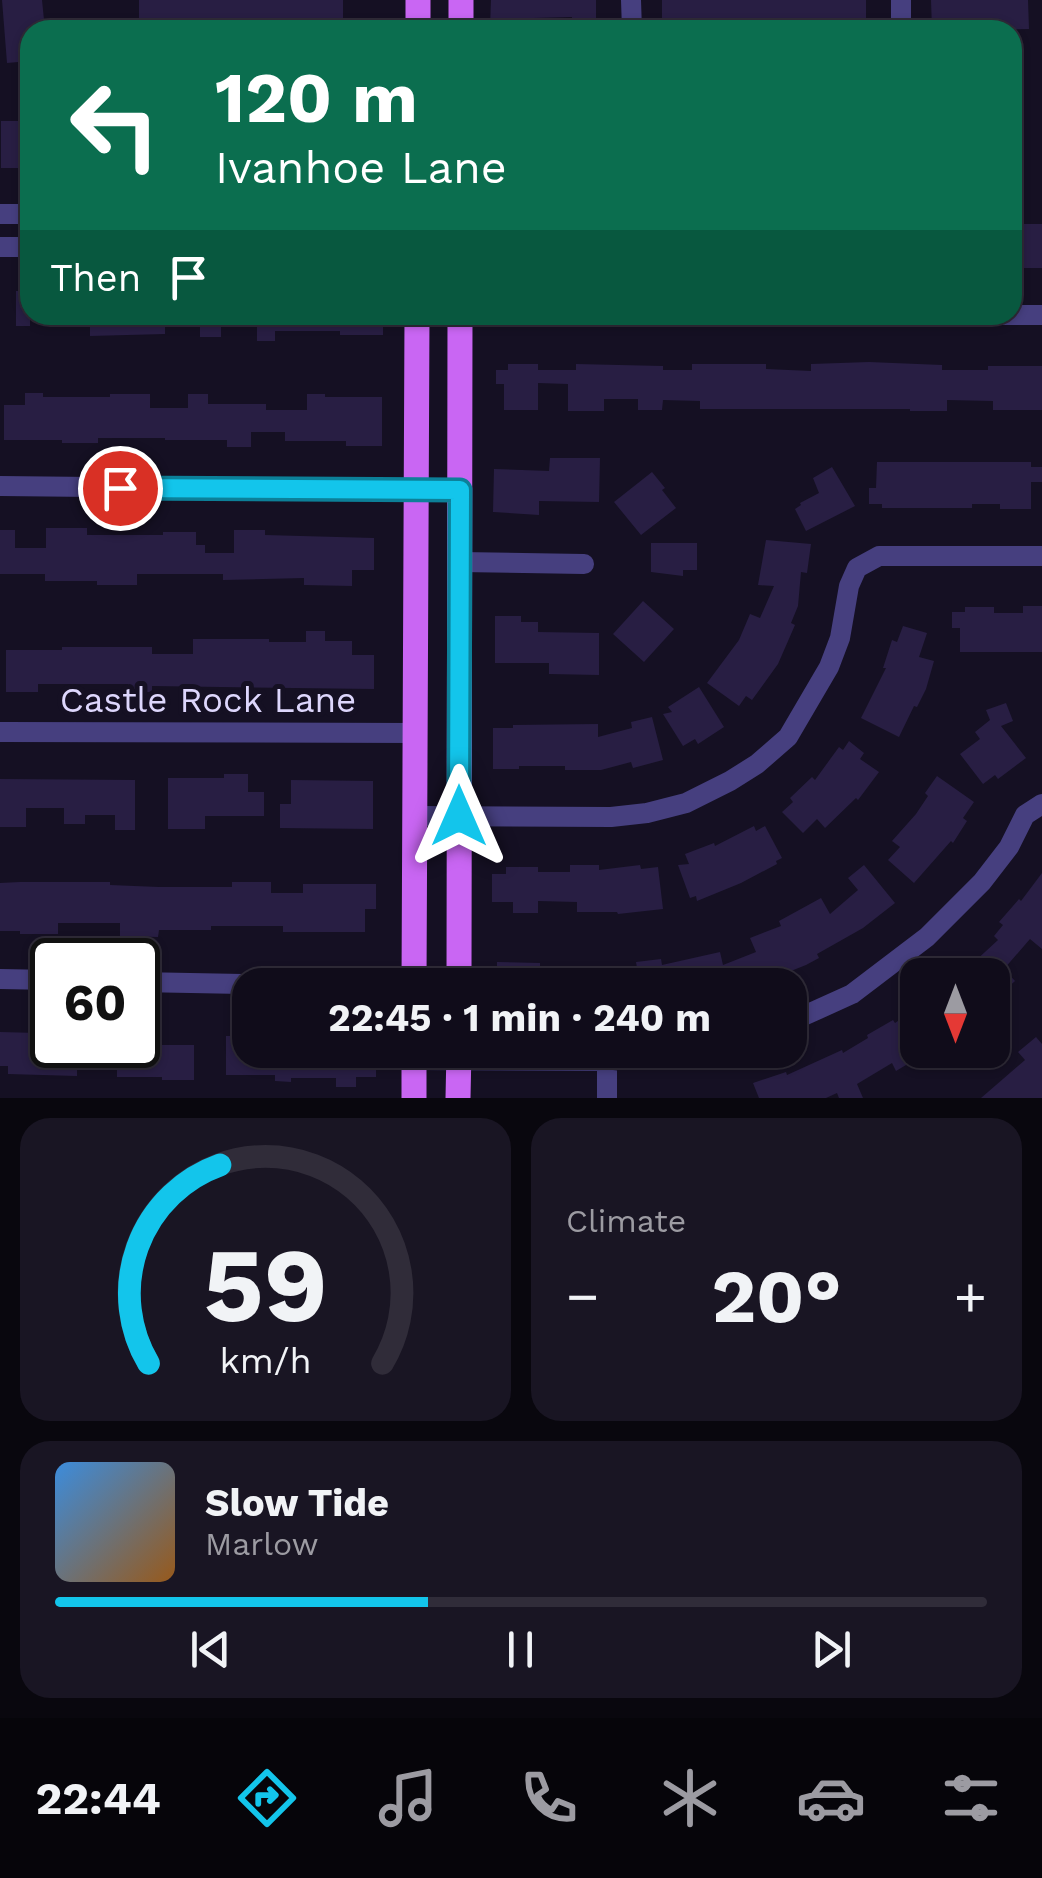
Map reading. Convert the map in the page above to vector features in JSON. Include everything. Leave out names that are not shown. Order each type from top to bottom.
[{"type":"main road","points":[[414,968],[417,325]]},
{"type":"main road","points":[[459,968],[460,325]]},
{"type":"main road","points":[[414,1068],[414,1098]]},
{"type":"main road","points":[[458,1098],[459,1068]]},
{"type":"street","points":[[0,486],[460,490]]},
{"type":"street","points":[[415,816],[611,818],[686,803],[757,764],[788,737],[830,667],[857,568],[879,556],[1042,556]]},
{"type":"street","points":[[460,562],[584,564]]},
{"type":"street","name":"Castle Rock Lane","points":[[0,732],[415,733]]},
{"type":"street","points":[[807,1014],[852,994],[927,937],[982,882],[1025,815],[1042,804]]},
{"type":"street","points":[[0,979],[30,980]]},
{"type":"street","points":[[160,982],[232,984]]},
{"type":"street","points":[[607,1068],[607,1098]]},
{"type":"building","points":[[2,0],[42,0],[44,20],[20,20],[20,62],[7,63]]},
{"type":"building","points":[[139,0],[343,0],[343,20],[139,20]]},
{"type":"building","points":[[491,0],[596,0],[596,20],[490,20]]},
{"type":"building","points":[[662,0],[866,0],[866,20],[662,20]]},
{"type":"building","points":[[931,0],[1028,0],[1029,29],[1022,29],[1022,20],[932,20]]},
{"type":"building","points":[[1,121],[20,121],[20,168],[1,168]]},
{"type":"building","points":[[1022,224],[1042,224],[1042,268],[1022,268]]},
{"type":"building","points":[[16,291],[20,291],[20,325],[30,326],[16,326]]},
{"type":"building","points":[[90,325],[165,325],[165,334],[90,336]]},
{"type":"building","points":[[200,325],[221,325],[221,337],[200,337]]},
{"type":"building","points":[[257,325],[383,325],[383,335],[275,331],[275,341],[257,341]]},
{"type":"building","points":[[508,364],[538,364],[538,370],[576,370],[576,364],[692,370],[692,364],[766,364],[766,369],[811,371],[811,364],[942,365],[942,370],[1042,366],[1042,410],[993,410],[993,401],[947,400],[947,411],[700,409],[700,401],[663,400],[662,410],[638,410],[638,399],[604,399],[604,411],[568,411],[568,384],[538,383],[538,410],[504,410],[504,384],[496,384],[496,370],[508,370]]},
{"type":"building","points":[[25,393],[43,393],[43,397],[150,394],[150,408],[188,408],[188,394],[208,394],[208,404],[266,404],[266,410],[307,410],[307,394],[382,397],[382,446],[346,446],[346,441],[285,441],[285,432],[251,432],[251,447],[227,447],[227,440],[165,438],[98,438],[98,443],[4,440],[4,405],[25,405]]},
{"type":"building","points":[[550,458],[600,458],[599,502],[539,501],[539,515],[493,512],[494,469],[549,471]]},
{"type":"building","points":[[877,462],[1031,462],[1031,467],[1042,467],[1042,482],[1031,482],[1031,509],[1000,509],[1000,504],[972,504],[972,508],[882,508],[882,504],[869,504],[869,488],[876,488]]},
{"type":"building","points":[[832,467],[855,506],[806,531],[795,509],[819,493],[813,478]]},
{"type":"building","points":[[652,472],[676,508],[641,535],[614,502]]},
{"type":"building","points":[[46,528],[87,528],[87,535],[196,532],[196,545],[205,545],[205,553],[234,553],[234,530],[265,530],[265,535],[374,538],[374,570],[352,570],[352,586],[304,585],[304,578],[223,580],[223,574],[137,574],[137,585],[97,585],[97,581],[45,581],[45,574],[0,574],[0,530],[15,530],[15,548],[46,548]]},
{"type":"building","points":[[766,540],[811,544],[807,573],[801,572],[798,606],[791,623],[795,625],[778,664],[752,700],[746,696],[739,706],[707,683],[739,640],[750,614],[760,618],[774,586],[758,585]]},
{"type":"building","points":[[651,543],[697,543],[697,570],[683,570],[683,576],[651,572]]},
{"type":"building","points":[[643,601],[674,629],[644,662],[613,634]]},
{"type":"building","points":[[1023,606],[1042,606],[1042,652],[960,652],[960,628],[952,628],[952,612],[965,612],[965,607],[994,607],[994,613],[1023,613]]},
{"type":"building","points":[[495,616],[521,616],[521,622],[538,622],[538,632],[599,633],[599,675],[549,674],[549,663],[495,663]]},
{"type":"building","points":[[903,626],[927,633],[919,657],[934,661],[926,689],[899,737],[861,718],[886,668],[892,640],[897,642]]},
{"type":"building","points":[[306,631],[325,631],[325,641],[352,641],[352,655],[374,655],[374,689],[152,686],[152,692],[128,692],[128,684],[38,684],[38,692],[6,692],[6,650],[152,647],[152,654],[193,654],[193,639],[306,642]]},
{"type":"building","points":[[699,687],[724,727],[698,744],[695,739],[683,746],[663,714],[672,712],[668,707]]},
{"type":"building","points":[[1006,703],[1013,721],[1001,726],[1026,758],[998,779],[995,775],[983,784],[960,754],[980,739],[975,732],[990,720],[986,710]]},
{"type":"building","points":[[652,717],[663,760],[633,768],[631,762],[601,770],[565,770],[565,766],[493,769],[493,728],[598,724],[598,737],[632,728],[631,722]]},
{"type":"building","points":[[849,741],[864,753],[860,759],[879,772],[858,800],[825,828],[817,819],[803,833],[782,812],[793,802],[790,798],[812,777],[815,780],[839,747],[843,750]]},
{"type":"building","points":[[224,774],[248,774],[248,792],[264,792],[264,816],[205,816],[205,829],[168,829],[168,778],[224,778]]},
{"type":"building","points":[[937,776],[974,802],[953,843],[914,883],[888,860],[900,847],[892,841],[916,814]]},
{"type":"building","points":[[0,779],[135,780],[135,830],[115,830],[115,815],[85,815],[85,824],[64,824],[64,808],[26,808],[26,827],[0,827]]},
{"type":"building","points":[[291,780],[373,781],[373,829],[280,828],[280,804],[291,804]]},
{"type":"building","points":[[754,826],[756,831],[765,826],[782,858],[777,864],[697,901],[696,896],[690,898],[678,865],[689,864],[685,854],[714,843],[715,846]]},
{"type":"building","points":[[570,865],[599,865],[599,870],[658,867],[663,909],[618,914],[577,912],[577,902],[538,901],[538,913],[513,913],[513,902],[492,902],[492,874],[506,874],[506,867],[570,872]]},
{"type":"building","points":[[864,865],[895,903],[806,965],[637,968],[636,962],[661,959],[662,965],[720,952],[723,965],[756,952],[750,938],[781,926],[779,921],[821,898],[830,914],[858,890],[848,878]]},
{"type":"building","points":[[1042,873],[1042,949],[1030,939],[1010,962],[1010,958],[978,958],[998,940],[994,936],[1003,925],[999,922]]},
{"type":"building","points":[[232,882],[271,882],[271,893],[303,893],[303,884],[376,884],[376,909],[365,909],[365,932],[283,932],[283,926],[211,926],[211,930],[159,930],[158,937],[120,936],[120,923],[58,923],[58,934],[0,931],[0,883],[232,887]]},
{"type":"building","points":[[497,962],[540,963],[540,968],[497,968]]},
{"type":"building","points":[[893,1020],[895,1023],[900,1020],[901,1068],[896,1071],[892,1063],[857,1084],[863,1098],[839,1098],[837,1093],[826,1098],[759,1098],[753,1083],[807,1068],[842,1050],[843,1053]]},
{"type":"building","points":[[0,1032],[30,1033],[30,1068],[77,1068],[77,1076],[8,1074],[8,1066],[0,1066]]},
{"type":"building","points":[[226,1036],[232,1036],[232,1068],[376,1068],[376,1077],[356,1077],[356,1087],[336,1087],[336,1078],[291,1078],[291,1082],[275,1081],[275,1075],[226,1075]]},
{"type":"building","points":[[1036,1037],[1042,1044],[1042,1098],[981,1098],[1025,1060],[1018,1052]]},
{"type":"building","points":[[160,1045],[194,1045],[194,1080],[117,1077],[117,1068],[160,1068]]},
{"type":"route","points":[[120,488],[460,490],[459,816]]}]
